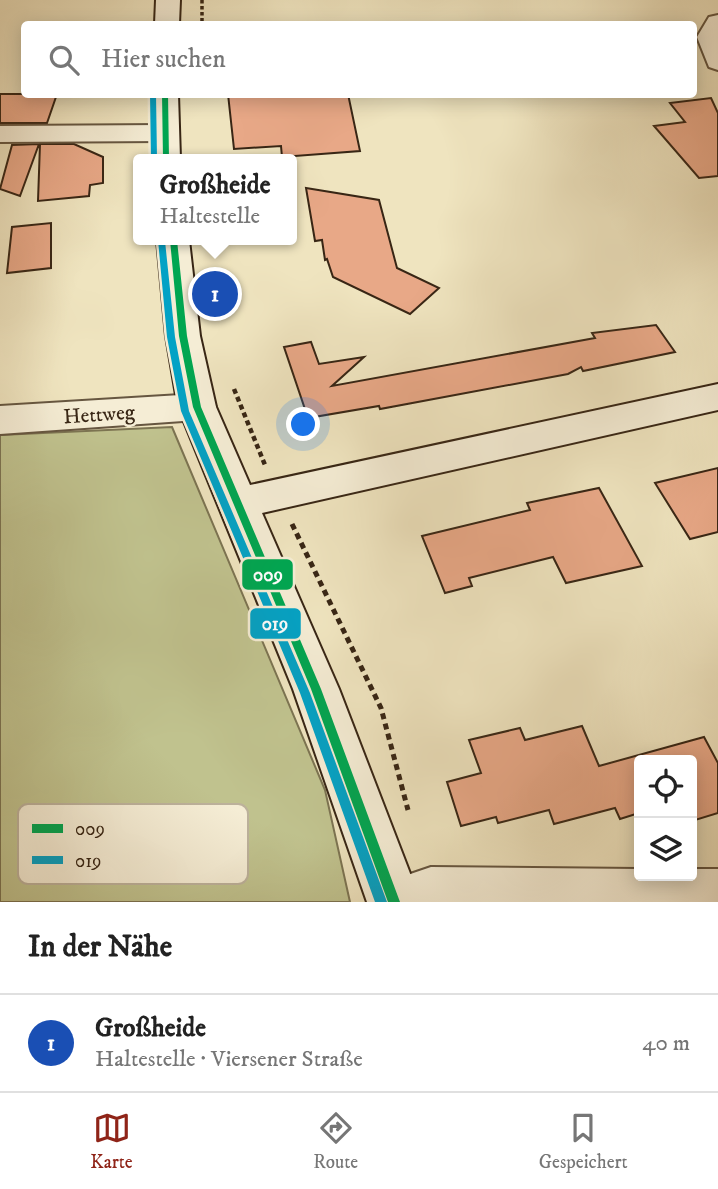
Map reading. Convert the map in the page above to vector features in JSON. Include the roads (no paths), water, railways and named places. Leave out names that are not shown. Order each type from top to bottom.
[{"type":"street","points":[[167,21],[168,0]]},
{"type":"street","points":[[706,0],[718,10]]},
{"type":"street","points":[[718,22],[709,37],[718,62]]},
{"type":"street","points":[[0,134],[165,146],[165,98]]},
{"type":"street","points":[[174,245],[183,336],[197,407],[258,498],[316,689],[394,902]]},
{"type":"street","points":[[258,498],[718,397]]},
{"type":"street","name":"Hettweg","points":[[0,420],[197,407]]},
{"type":"street","points":[[404,902],[431,894],[718,896]]},
{"type":"place","name":"Großheide","points":[[215,294]]}]
